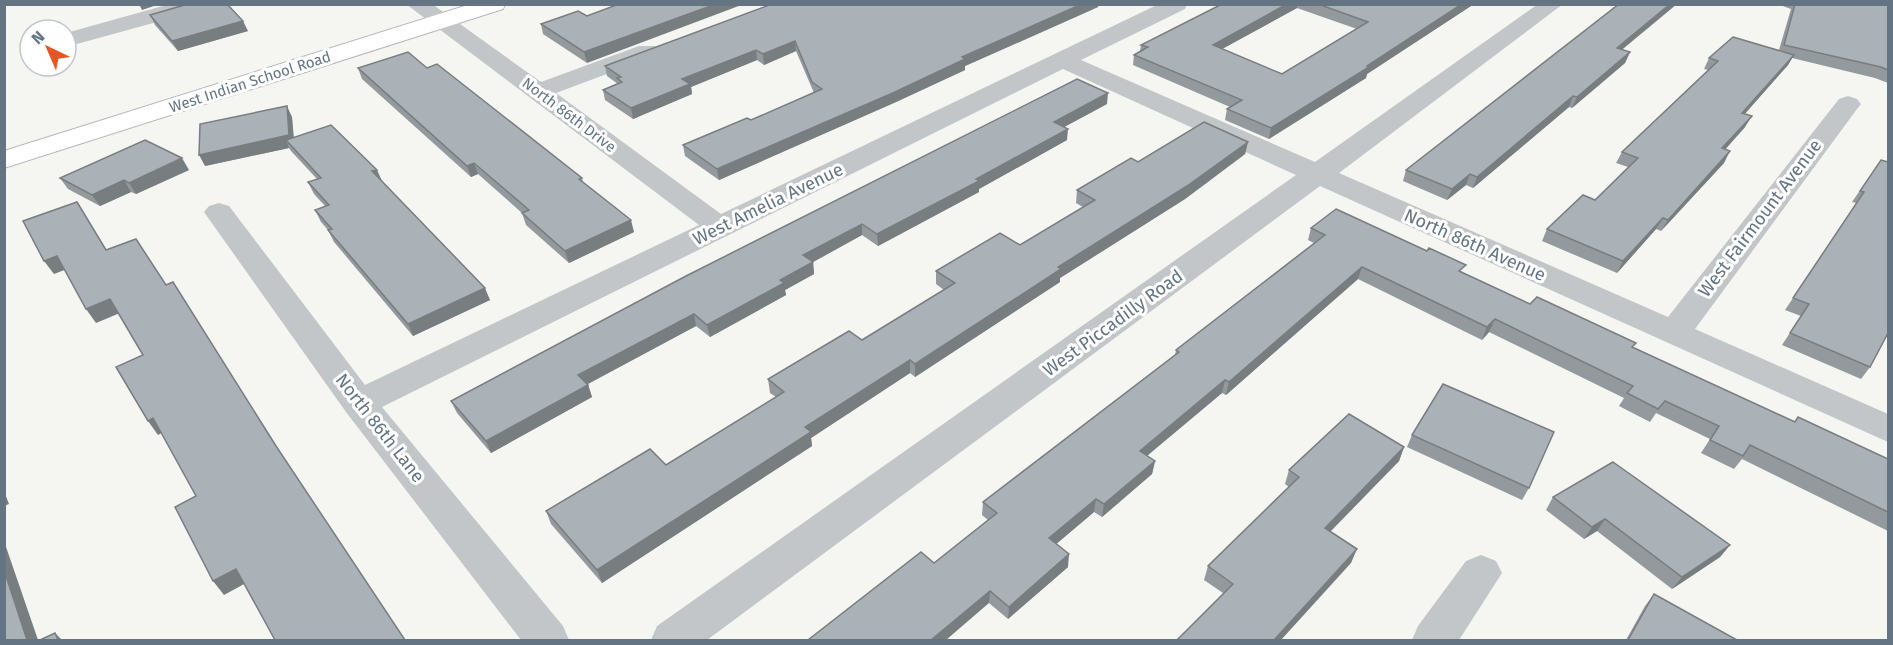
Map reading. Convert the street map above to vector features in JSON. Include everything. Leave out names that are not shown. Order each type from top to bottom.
[{"type":"main road","name":"West Indian School Road","points":[[4,160],[495,4]]},
{"type":"street","points":[[78,37],[196,4]]},
{"type":"street","name":"North 86th Drive","points":[[416,4],[443,21],[720,227]]},
{"type":"street","name":"West Piccadilly Road","points":[[673,640],[1553,4]]},
{"type":"street","name":"West Amelia Avenue","points":[[359,403],[1175,5]]},
{"type":"street","points":[[536,92],[665,44]]},
{"type":"street","name":"North 86th Avenue","points":[[1062,60],[1888,429]]},
{"type":"street","name":"West Fairmount Avenue","points":[[1674,333],[1848,104]]},
{"type":"street","name":"North 86th Lane","points":[[219,212],[359,403],[547,640]]},
{"type":"street","points":[[1434,640],[1481,573]]},
{"type":"building","points":[[188,4],[227,4],[243,21],[172,41],[150,15]]},
{"type":"building","points":[[619,4],[716,4],[584,52],[541,24],[578,11],[587,16]]},
{"type":"building","points":[[772,4],[1082,4],[962,57],[965,59],[895,92],[717,169],[683,145],[747,118],[751,120],[822,89],[812,82],[795,41],[763,54],[756,50],[682,79],[690,84],[631,108],[603,90],[622,82],[617,78],[621,77],[605,66]]},
{"type":"building","points":[[1222,4],[1287,4],[1213,45],[1282,74],[1368,22],[1318,4],[1462,4],[1367,66],[1369,67],[1271,128],[1227,109],[1242,100],[1134,55],[1148,47],[1141,45]]},
{"type":"building","points":[[1619,4],[1670,4],[1617,48],[1630,52],[1577,97],[1573,96],[1477,177],[1470,174],[1452,189],[1406,170]]},
{"type":"building","points":[[1795,4],[1888,4],[1888,70],[1784,45]]},
{"type":"building","points":[[1733,37],[1794,55],[1742,113],[1752,116],[1722,148],[1730,151],[1668,220],[1663,218],[1623,261],[1547,229],[1583,195],[1595,200],[1638,158],[1622,152],[1718,61],[1709,58]]},
{"type":"building","points":[[408,52],[427,68],[437,64],[582,178],[579,179],[631,220],[565,251],[522,213],[529,210],[474,163],[467,166],[358,68]]},
{"type":"building","points":[[1077,79],[1108,93],[1054,122],[1068,129],[976,179],[979,181],[877,234],[862,224],[803,255],[813,262],[780,280],[784,283],[707,325],[694,314],[578,375],[588,385],[486,441],[451,401],[686,276]]},
{"type":"building","points":[[287,106],[289,135],[199,155],[200,124]]},
{"type":"building","points":[[1204,122],[1248,142],[1187,186],[1058,267],[1061,269],[915,364],[910,360],[805,427],[811,432],[597,570],[546,511],[650,449],[666,465],[784,392],[768,379],[849,331],[862,340],[955,283],[936,271],[1000,233],[1020,245],[1095,200],[1077,190],[1131,158],[1138,162]]},
{"type":"building","points":[[331,125],[377,170],[372,171],[485,288],[408,324],[328,230],[332,229],[315,210],[329,205],[308,182],[321,178],[286,140]]},
{"type":"building","points":[[145,140],[182,158],[129,183],[124,180],[92,195],[60,178]]},
{"type":"building","points":[[1881,160],[1888,162],[1888,333],[1870,367],[1790,333],[1809,304],[1793,298],[1864,192],[1860,191]]},
{"type":"building","points":[[77,202],[106,250],[136,239],[166,285],[173,282],[276,446],[405,640],[275,640],[236,569],[213,581],[175,507],[196,496],[153,418],[148,421],[116,367],[143,355],[110,299],[86,309],[57,256],[44,261],[23,221]]},
{"type":"building","points":[[1336,209],[1427,251],[1429,248],[1466,265],[1459,271],[1530,304],[1537,297],[1636,343],[1632,347],[1795,422],[1798,417],[1888,459],[1888,512],[1750,445],[1743,456],[1710,440],[1719,426],[1665,401],[1658,409],[1627,393],[1633,386],[1495,319],[1487,327],[1362,267],[1229,382],[1225,380],[1140,451],[1155,461],[1104,504],[1096,499],[1049,538],[1069,554],[1009,607],[990,591],[931,640],[808,640],[921,552],[934,563],[997,513],[983,502],[1179,352],[1176,350],[1325,235],[1311,228]]},
{"type":"building","points":[[1443,384],[1554,432],[1529,488],[1412,435]]},
{"type":"building","points":[[1349,414],[1404,447],[1325,528],[1357,549],[1274,640],[1177,640],[1233,584],[1208,566],[1299,477],[1289,470]]},
{"type":"building","points":[[1613,462],[1730,545],[1682,577],[1605,519],[1592,527],[1553,497]]},
{"type":"building","points":[[4,570],[27,640],[4,640]]},
{"type":"building","points":[[1654,594],[1737,640],[1628,640]]},
{"type":"building","points":[[55,633],[58,640],[40,640]]}]
